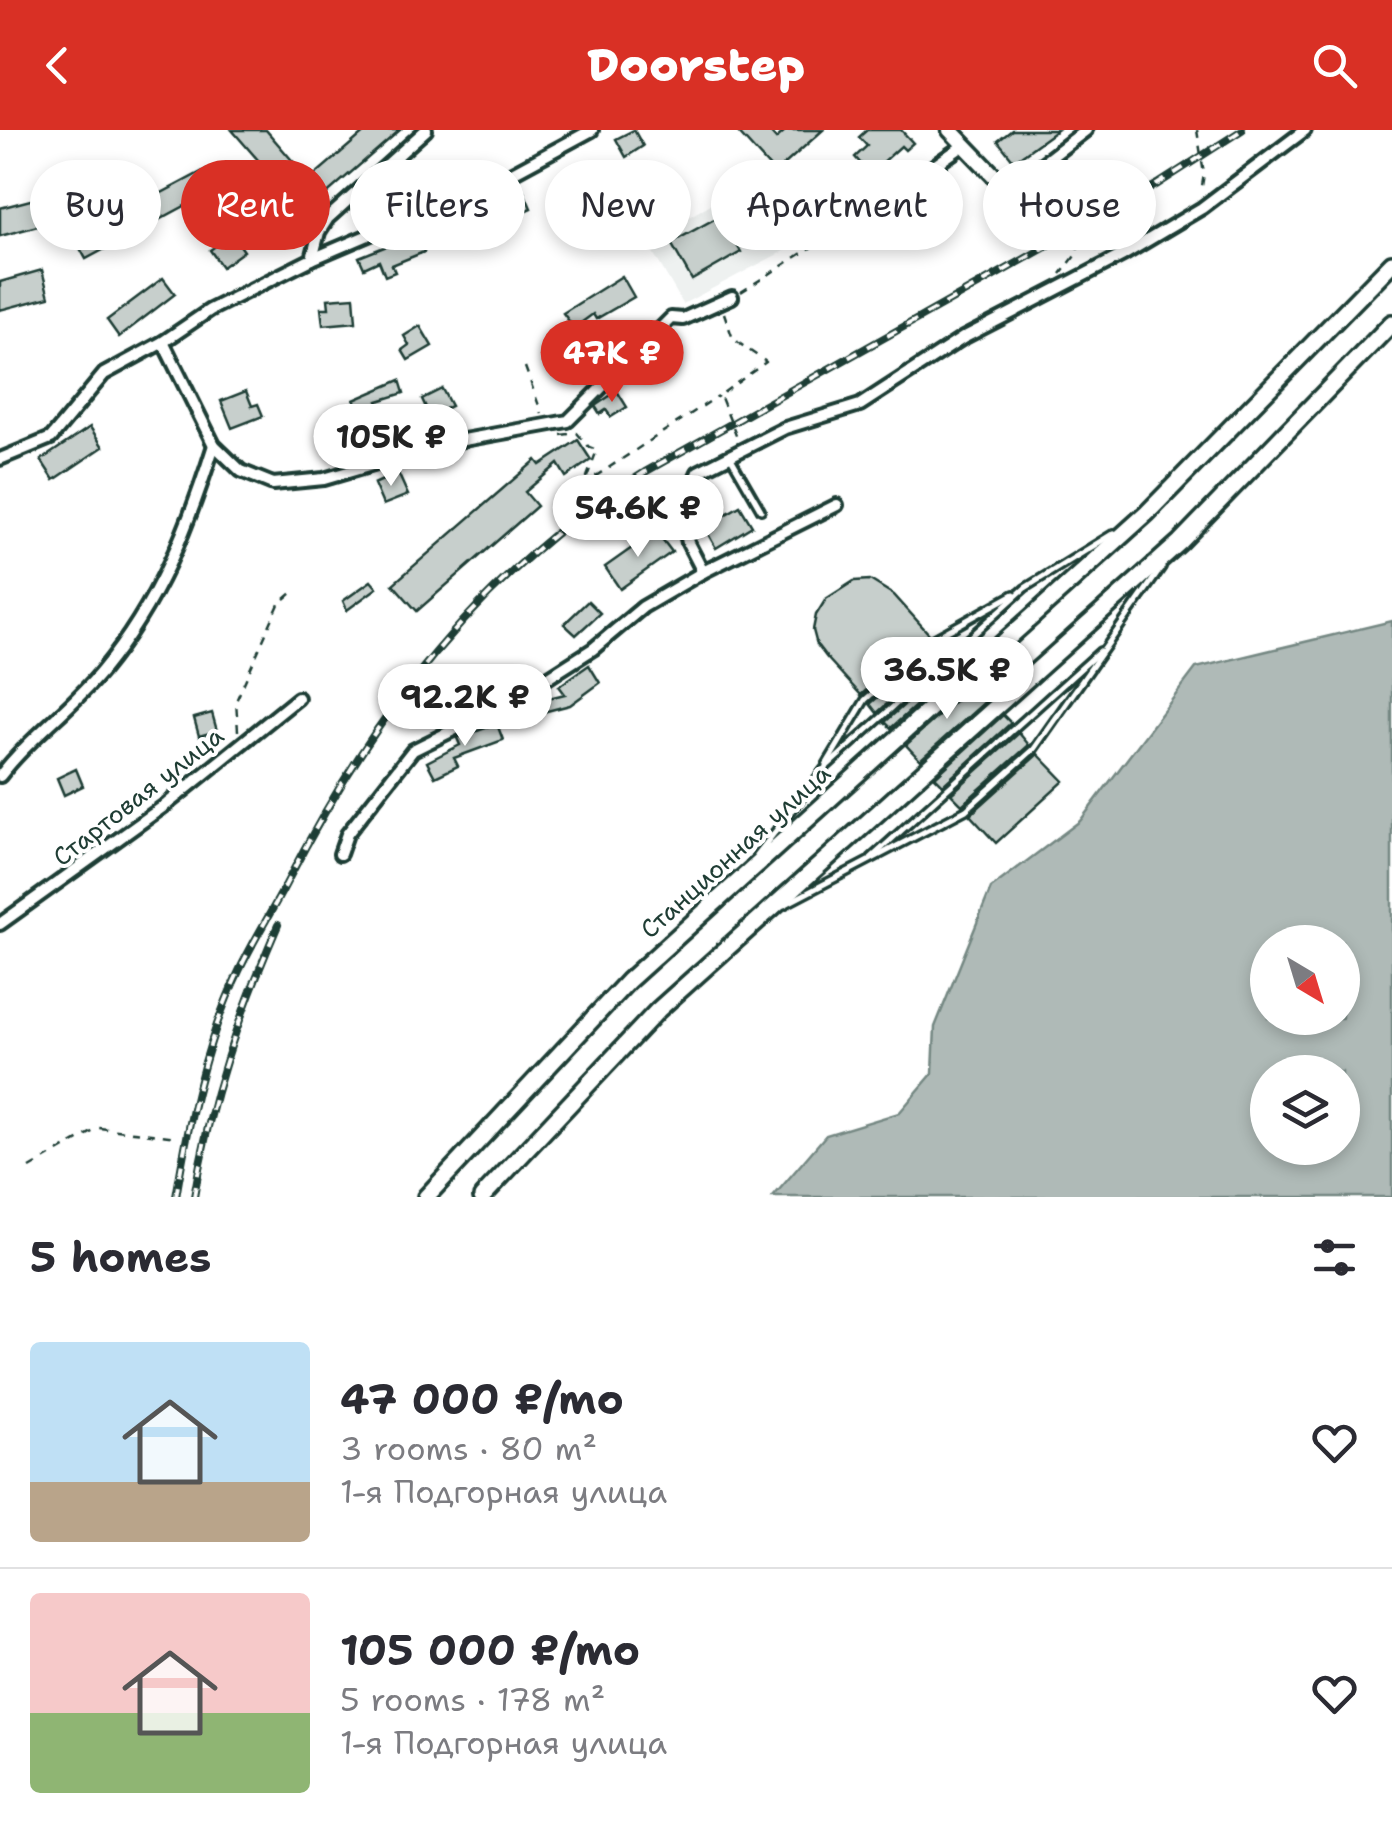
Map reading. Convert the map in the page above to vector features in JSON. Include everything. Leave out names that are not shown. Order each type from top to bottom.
[{"type":"main road","name":"Станционная улица","points":[[426,1197],[628,980],[1146,513],[1392,262]]},
{"type":"main road","points":[[482,1197],[618,1050],[1180,542],[1392,324]]},
{"type":"street","points":[[312,259],[318,232],[328,218],[426,130]]},
{"type":"street","points":[[0,459],[51,438],[104,374],[163,342],[210,310],[312,259],[505,177],[592,130]]},
{"type":"street","points":[[950,130],[983,164]]},
{"type":"street","points":[[1047,160],[1086,130]]},
{"type":"street","points":[[704,572],[688,542],[681,510],[698,472],[785,428],[860,405],[963,338],[1202,208],[1305,130]]},
{"type":"street","points":[[943,160],[964,145]]},
{"type":"street","points":[[163,342],[214,445],[241,471],[274,484],[324,478],[446,443],[568,420],[671,318],[683,319],[732,298]]},
{"type":"street","points":[[0,776],[102,671],[167,575],[194,512],[214,445]]},
{"type":"street","points":[[340,854],[347,834],[413,750],[510,702],[593,649],[643,607],[836,505]]},
{"type":"street","name":"Стартовая улица","points":[[0,924],[167,804],[298,698]]},
{"type":"lane","points":[[964,145],[966,164]]},
{"type":"lane","points":[[730,456],[761,510]]},
{"type":"lane","points":[[734,886],[824,770],[865,700],[876,690],[933,639],[1146,513]]},
{"type":"lane","points":[[764,916],[966,810],[1034,749],[1180,542]]},
{"type":"lane","points":[[824,770],[1025,588]]},
{"type":"lane","points":[[865,863],[1109,642]]},
{"type":"path","points":[[1197,130],[1204,174],[1202,208]]},
{"type":"path","points":[[525,367],[549,423],[561,435],[578,434],[597,450],[587,477],[596,476],[766,362],[733,339],[722,316],[732,298],[809,250]]},
{"type":"path","points":[[1047,294],[1078,250]]},
{"type":"path","points":[[720,395],[738,440],[727,448],[730,456]]},
{"type":"path","points":[[238,743],[236,701],[279,604],[292,593]]},
{"type":"path","points":[[30,1168],[99,1128],[177,1137]]},
{"type":"shaded area","points":[[711,204],[711,250],[786,250],[683,304],[652,250],[691,250],[691,216]]},
{"type":"shaded area","points":[[1392,621],[1392,1197],[773,1197],[826,1135],[899,1113],[933,1073],[935,1027],[991,888],[1080,821],[1196,668]]},
{"type":"building","points":[[232,130],[266,130],[292,160],[258,160]]},
{"type":"building","points":[[367,130],[400,130],[365,160],[350,160],[350,173],[330,191],[330,162]]},
{"type":"building","points":[[634,130],[643,146],[626,157],[616,139]]},
{"type":"building","points":[[736,130],[768,130],[776,139],[786,130],[823,130],[790,160],[763,160]]},
{"type":"building","points":[[867,130],[901,130],[913,143],[905,150],[901,146],[886,160],[858,160],[855,157],[867,146],[859,137]]},
{"type":"building","points":[[1012,130],[1057,130],[1015,160],[998,141]]},
{"type":"building","points":[[181,183],[181,208],[161,219],[161,193]]},
{"type":"building","points":[[30,200],[30,228],[0,236],[0,208]]},
{"type":"building","points":[[711,221],[711,250],[741,252],[692,280],[675,250],[691,250],[691,232]]},
{"type":"building","points":[[81,250],[103,250],[86,259]]},
{"type":"building","points":[[210,250],[243,250],[244,251],[222,267]]},
{"type":"building","points":[[377,250],[424,252],[392,265],[395,272],[385,276],[379,261],[364,268],[359,257]]},
{"type":"building","points":[[42,270],[49,297],[0,310],[0,282]]},
{"type":"building","points":[[622,276],[634,297],[596,319],[593,314],[574,328],[563,313]]},
{"type":"building","points":[[163,278],[175,294],[119,337],[107,320]]},
{"type":"building","points":[[354,297],[356,322],[323,325],[321,308],[329,308],[328,299]]},
{"type":"building","points":[[420,326],[432,346],[408,360],[402,350],[409,345],[404,336]]},
{"type":"building","points":[[400,380],[404,393],[378,401],[380,406],[360,415],[354,400]]},
{"type":"building","points":[[442,389],[451,406],[430,416],[422,399]]},
{"type":"building","points":[[246,391],[252,406],[258,404],[263,416],[232,428],[221,401]]},
{"type":"building","points":[[617,391],[627,407],[611,417],[606,410],[600,414],[595,406]]},
{"type":"building","points":[[431,419],[437,437],[415,443],[409,426]]},
{"type":"building","points":[[90,427],[103,447],[54,480],[41,460]]},
{"type":"building","points":[[578,440],[591,460],[566,477],[558,464],[525,492],[537,506],[417,611],[393,584],[536,460],[540,465]]},
{"type":"building","points":[[398,473],[408,495],[383,505],[374,484]]},
{"type":"building","points":[[740,506],[752,526],[716,548],[704,527]]},
{"type":"building","points":[[656,531],[672,552],[620,589],[605,567]]},
{"type":"building","points":[[870,580],[894,595],[929,634],[861,695],[817,645],[813,630],[816,615],[826,599],[854,581]]},
{"type":"building","points":[[371,581],[377,588],[347,610],[343,601]]},
{"type":"building","points":[[588,601],[600,613],[576,635],[564,624]]},
{"type":"building","points":[[937,644],[945,652],[877,713],[870,704]]},
{"type":"building","points":[[953,661],[959,667],[891,728],[885,722]]},
{"type":"building","points":[[589,665],[600,683],[570,705],[539,713],[541,717],[525,725],[519,712],[541,700],[565,694],[559,686]]},
{"type":"building","points":[[974,684],[988,699],[920,760],[906,745]]},
{"type":"building","points":[[212,713],[217,731],[199,736],[194,718]]},
{"type":"building","points":[[1003,715],[1011,723],[943,785],[935,777]]},
{"type":"building","points":[[497,724],[503,740],[454,758],[458,766],[435,777],[427,762],[460,745],[457,738]]},
{"type":"building","points":[[1019,733],[1029,745],[962,805],[951,794]]},
{"type":"building","points":[[1038,754],[1064,781],[996,843],[970,815]]},
{"type":"building","points":[[76,769],[83,786],[64,795],[57,778]]},
{"type":"railway","points":[[176,1197],[208,1053],[244,960],[314,831],[376,731],[446,640],[486,597],[575,518],[645,472],[1158,184],[1242,130]]},
{"type":"railway","points":[[194,1197],[227,1058],[278,925]]}]
